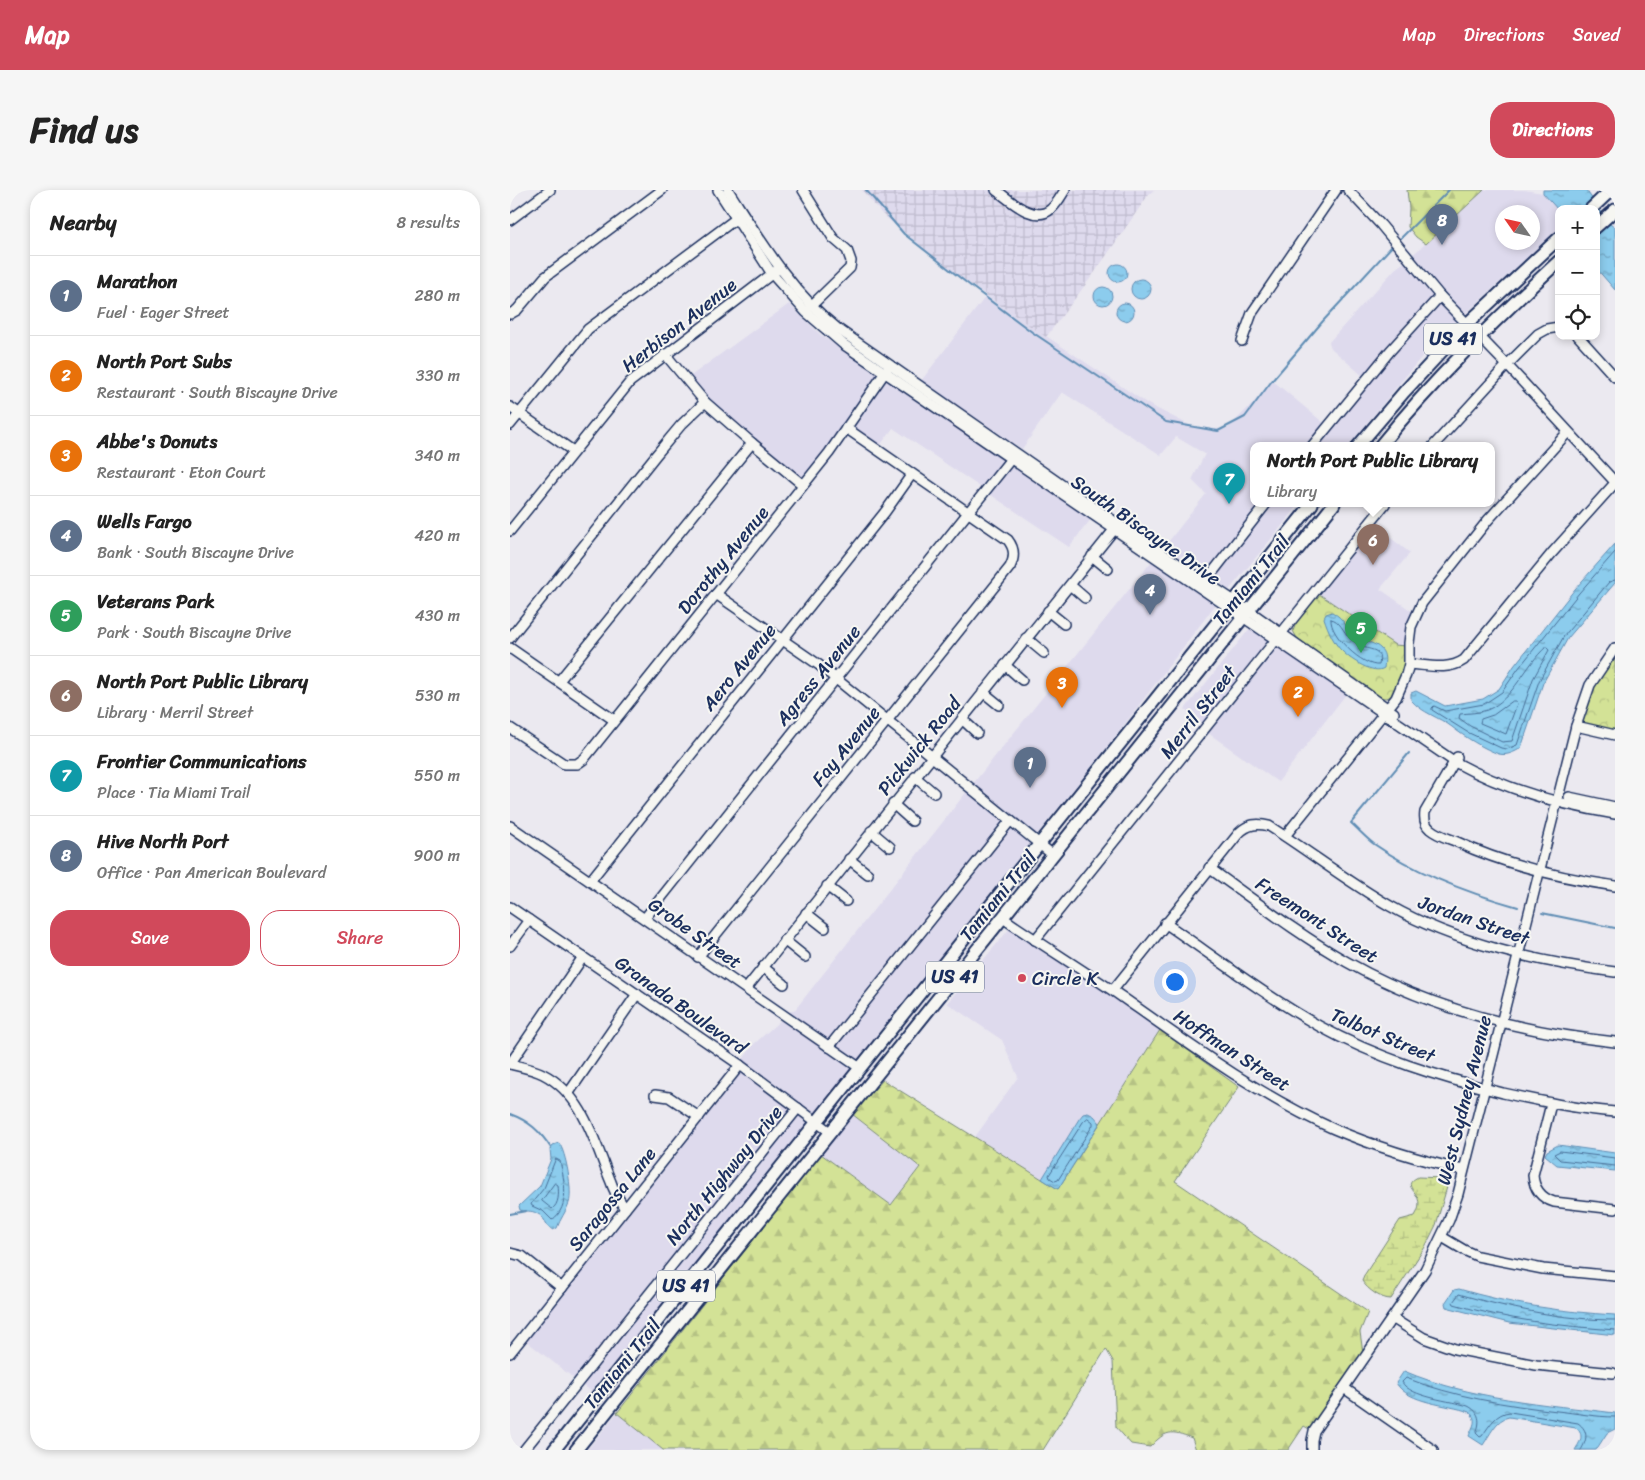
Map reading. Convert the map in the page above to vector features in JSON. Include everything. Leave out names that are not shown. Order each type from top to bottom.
[{"type":"main road","points":[[1594,205],[1607,193]]},
{"type":"main road","points":[[1600,223],[1615,210]]},
{"type":"main road","name":"US 41","points":[[1361,442],[1404,392],[1467,324],[1555,242]]},
{"type":"main road","name":"US 41","points":[[1383,442],[1439,378],[1479,336],[1555,265]]},
{"type":"main road","name":"Tamiami Trail","points":[[554,1450],[1310,507]]},
{"type":"main road","name":"Tamiami Trail","points":[[576,1450],[1332,507]]},
{"type":"street","points":[[510,220],[550,190]]},
{"type":"street","points":[[510,314],[517,310],[545,277],[662,190]]},
{"type":"street","name":"South Biscayne Drive","points":[[718,190],[739,216],[795,301],[844,344],[887,369],[1456,759],[1507,786],[1615,814]]},
{"type":"street","name":"South Biscayne Drive","points":[[728,190],[739,216]]},
{"type":"street","points":[[803,190],[832,238],[847,250],[851,261],[850,268],[812,306]]},
{"type":"street","points":[[996,190],[1027,211],[1038,214],[1051,209],[1065,190]]},
{"type":"street","points":[[1242,341],[1252,313],[1336,190]]},
{"type":"street","points":[[1348,190],[1440,296],[1507,365],[1615,483],[1553,551],[1464,660],[1445,667],[1409,664]]},
{"type":"street","points":[[510,424],[588,329],[739,216]]},
{"type":"street","name":"South Biscayne Drive","points":[[776,271],[838,329],[887,369]]},
{"type":"street","name":"Herbison Avenue","points":[[510,531],[630,382],[776,271]]},
{"type":"street","points":[[1315,442],[1384,357],[1440,296]]},
{"type":"street","points":[[1437,442],[1538,334],[1547,329],[1555,328]]},
{"type":"street","points":[[1582,340],[1615,376]]},
{"type":"street","points":[[665,354],[705,402],[804,485]]},
{"type":"street","name":"Dorothy Avenue","points":[[510,728],[559,762],[572,765],[584,759],[829,453],[887,369]]},
{"type":"street","points":[[510,638],[656,455],[681,425],[705,402]]},
{"type":"street","points":[[510,407],[573,451]]},
{"type":"street","points":[[846,428],[968,513]]},
{"type":"street","points":[[1285,836],[1386,712],[1400,691],[1409,664],[1411,627],[1422,603],[1488,520],[1568,432]]},
{"type":"street","points":[[559,681],[752,443]]},
{"type":"street","name":"Agress Avenue","points":[[645,918],[1013,456]]},
{"type":"street","name":"Aero Avenue","points":[[590,881],[885,512],[912,474]]},
{"type":"street","points":[[1205,582],[1264,507]]},
{"type":"street","name":"Merril Street","points":[[1036,940],[1383,507]]},
{"type":"street","name":"Fay Avenue","points":[[698,957],[1010,567],[1014,554],[1008,540],[968,513]]},
{"type":"street","name":"South Biscayne Drive","points":[[1116,526],[1205,582],[1231,604]]},
{"type":"street","name":"Pickwick Road","points":[[746,989],[1116,526]]},
{"type":"street","points":[[1092,556],[1108,569]]},
{"type":"street","points":[[1070,585],[1086,598]]},
{"type":"street","points":[[716,594],[836,679],[1053,855]]},
{"type":"street","points":[[1048,611],[1064,624]]},
{"type":"street","points":[[1026,638],[1044,653]]},
{"type":"street","points":[[510,648],[614,720]]},
{"type":"street","name":"West Sydney Avenue","points":[[1312,1450],[1314,1431],[1425,1270],[1453,1210],[1576,726],[1590,685],[1615,648]]},
{"type":"street","points":[[1005,665],[1022,680]]},
{"type":"street","points":[[983,692],[999,705]]},
{"type":"street","points":[[962,719],[977,732]]},
{"type":"street","points":[[1576,726],[1615,735]]},
{"type":"street","points":[[1456,759],[1426,808],[1424,817],[1427,825],[1432,830],[1476,850],[1540,870],[1615,886]]},
{"type":"street","points":[[915,778],[934,793]]},
{"type":"street","name":"South Biscayne Drive","points":[[1558,798],[1615,806]]},
{"type":"street","points":[[893,804],[912,820]]},
{"type":"street","name":"Tamiami Trail","points":[[829,1046],[1010,821]]},
{"type":"street","name":"Jordan Street","points":[[1209,868],[1239,833],[1250,825],[1269,826],[1372,895],[1408,916],[1454,935],[1518,954],[1571,966],[1615,972]]},
{"type":"street","name":"Grobe Street","points":[[510,826],[860,1068]]},
{"type":"street","points":[[871,831],[890,847]]},
{"type":"street","points":[[849,859],[868,874]]},
{"type":"street","points":[[1113,990],[1209,868]]},
{"type":"street","name":"Freemont Street","points":[[1209,868],[1328,950],[1386,982],[1432,1001],[1501,1021],[1580,1038],[1615,1042]]},
{"type":"street","points":[[827,886],[846,901]]},
{"type":"street","name":"Granada Boulevard","points":[[510,907],[740,1065],[830,1132]]},
{"type":"street","points":[[806,913],[826,928]]},
{"type":"street","name":"Hoffman Street","points":[[1003,918],[1113,990],[1233,1074],[1273,1098],[1311,1118],[1378,1147],[1420,1160],[1463,1170]]},
{"type":"street","points":[[510,946],[529,920]]},
{"type":"street","name":"Talbot Street","points":[[1165,923],[1284,1004],[1335,1034],[1400,1063],[1432,1074],[1551,1104],[1615,1112]]},
{"type":"street","points":[[784,940],[805,957]]},
{"type":"street","points":[[583,957],[510,1064],[543,1074],[568,1094],[584,1116],[612,1185],[625,1210]]},
{"type":"street","points":[[763,968],[784,984]]},
{"type":"street","points":[[568,1094],[637,994]]},
{"type":"street","name":"Saragossa Lane","points":[[510,1353],[740,1065]]},
{"type":"street","points":[[655,1095],[669,1097],[699,1117]]},
{"type":"street","points":[[1551,1104],[1533,1175],[1537,1190],[1546,1199],[1554,1202],[1615,1209]]},
{"type":"street","name":"North Highway Drive","points":[[524,1450],[798,1108]]},
{"type":"street","points":[[1442,1237],[1477,1256],[1543,1269],[1615,1276]]},
{"type":"street","points":[[510,1253],[522,1256],[562,1288]]},
{"type":"street","points":[[1392,1318],[1424,1338],[1455,1349],[1536,1364],[1613,1373]]},
{"type":"street","points":[[1344,1388],[1433,1450]]},
{"type":"shaded area","points":[[862,190],[991,190],[1026,214],[1039,217],[1069,190],[1154,190],[1149,194],[1095,272],[1046,337],[950,270],[882,214]]},
{"type":"shaded area","points":[[1002,190],[1061,190],[1046,208],[1038,211],[1029,208]]},
{"type":"shaded area","points":[[1484,190],[1524,190],[1543,193],[1555,206],[1555,232],[1540,245],[1540,205],[1495,205],[1495,250],[1535,250],[1463,316],[1411,256]]},
{"type":"shaded area","points":[[1407,260],[1436,296],[1364,377],[1331,348],[1329,342],[1395,269]]},
{"type":"shaded area","points":[[986,296],[1148,404],[1191,426],[1215,429],[1228,428],[1254,402],[1272,380],[1325,424],[1311,442],[1250,442],[1250,507],[1260,507],[1206,575],[1165,546],[1206,494],[1192,480],[1205,454],[1176,437],[1161,455],[1062,392],[1022,449],[921,381]]},
{"type":"shaded area","points":[[1441,301],[1458,320],[1434,342],[1351,442],[1319,442],[1366,385]]},
{"type":"shaded area","points":[[789,304],[822,336],[879,375],[826,451],[803,480],[770,454],[703,394],[688,378]]},
{"type":"shaded area","points":[[884,379],[1005,461],[983,489],[893,428],[879,447],[850,427]]},
{"type":"shaded area","points":[[1011,464],[1091,519],[1069,547],[988,493]]},
{"type":"shaded area","points":[[1268,507],[1298,507],[1229,590],[1212,578]]},
{"type":"shaded area","points":[[1373,524],[1410,553],[1380,589],[1413,612],[1405,646],[1395,645],[1319,594]]},
{"type":"shaded area","points":[[1152,561],[1216,604],[1108,746],[1035,837],[972,785]]},
{"type":"shaded area","points":[[1251,627],[1271,641],[1205,724],[1185,709]]},
{"type":"shaded area","points":[[1276,645],[1347,693],[1278,782],[1208,733]]},
{"type":"shaded area","points":[[968,790],[1006,821],[828,1042],[787,1014],[794,1011]]},
{"type":"shaded area","points":[[1011,825],[1031,842],[856,1062],[834,1046]]},
{"type":"shaded area","points":[[1011,927],[1111,993],[1160,1030],[1100,1123],[1094,1116],[1088,1113],[1081,1116],[1042,1179],[975,1137],[1018,1077],[1002,1040],[947,1003]]},
{"type":"shaded area","points":[[783,1018],[852,1066],[814,1116],[741,1062],[754,1044]]},
{"type":"shaded area","points":[[741,1070],[794,1109],[576,1380],[525,1340]]},
{"type":"shaded area","points":[[799,1113],[810,1120],[591,1391],[582,1384]]},
{"type":"shaded area","points":[[852,1114],[920,1167],[891,1205],[821,1154]]},
{"type":"shaded area","points":[[617,1413],[663,1450],[587,1450]]},
{"type":"green space","points":[[1407,190],[1484,190],[1426,244],[1416,237],[1408,227],[1409,208]]},
{"type":"green space","points":[[1319,594],[1395,645],[1405,646],[1402,676],[1396,691],[1391,696],[1383,698],[1378,696],[1297,638],[1293,631],[1296,623]]},
{"type":"green space","points":[[1615,655],[1615,732],[1584,724],[1582,720],[1592,687]]},
{"type":"green space","points":[[1160,1030],[1239,1087],[1175,1181],[1368,1312],[1360,1332],[1363,1353],[1311,1430],[1304,1426],[1288,1450],[1196,1450],[1192,1438],[1174,1433],[1160,1437],[1150,1447],[1131,1444],[1116,1427],[1113,1361],[1106,1349],[1043,1450],[663,1450],[617,1413],[821,1154],[891,1205],[920,1167],[852,1114],[883,1080],[1058,1189]]},
{"type":"green space","points":[[1418,1177],[1442,1178],[1446,1182],[1447,1187],[1436,1225],[1425,1247],[1391,1299],[1387,1299],[1368,1288],[1362,1281],[1400,1220],[1415,1216],[1419,1208],[1419,1201],[1410,1184]]},
{"type":"water","points":[[1543,190],[1586,190],[1597,205],[1555,206],[1543,193]]},
{"type":"water","points":[[1600,210],[1615,228],[1615,290],[1600,273]]},
{"type":"water","points":[[1118,264],[1124,267],[1127,273],[1124,279],[1118,282],[1112,279],[1109,273],[1112,267]]},
{"type":"water","points":[[1141,279],[1148,282],[1151,289],[1148,296],[1141,299],[1134,296],[1131,289],[1134,282]]},
{"type":"water","points":[[1103,287],[1109,290],[1112,296],[1109,302],[1103,305],[1097,302],[1094,296],[1097,290]]},
{"type":"water","points":[[1125,303],[1131,306],[1134,312],[1131,318],[1125,321],[1119,318],[1116,312],[1119,306]]},
{"type":"water","points":[[1615,544],[1615,583],[1568,638],[1543,683],[1521,748],[1508,754],[1494,752],[1425,712],[1411,700],[1411,693],[1416,691],[1445,706],[1483,699],[1499,689],[1514,666],[1575,589]]},
{"type":"water","points":[[1332,612],[1340,618],[1354,635],[1383,651],[1384,668],[1374,670],[1363,666],[1351,659],[1340,649],[1324,618],[1326,614]]},
{"type":"water","points":[[1088,1113],[1094,1116],[1100,1123],[1058,1189],[1042,1179],[1079,1119],[1083,1114]]},
{"type":"water","points":[[559,1143],[566,1163],[570,1198],[557,1228],[553,1230],[539,1214],[520,1210],[519,1206],[540,1186],[551,1159],[550,1149],[553,1145]]},
{"type":"water","points":[[1558,1145],[1615,1153],[1615,1171],[1557,1165],[1545,1155],[1547,1151]]},
{"type":"water","points":[[1459,1289],[1497,1299],[1536,1306],[1615,1315],[1615,1335],[1509,1323],[1446,1307],[1445,1303],[1454,1290]]},
{"type":"water","points":[[1404,1371],[1455,1388],[1481,1394],[1615,1413],[1615,1429],[1607,1433],[1596,1450],[1575,1450],[1581,1436],[1576,1428],[1509,1417],[1504,1418],[1497,1424],[1483,1445],[1469,1436],[1474,1418],[1469,1412],[1419,1399],[1402,1390],[1396,1383]]},
{"type":"waterway","points":[[866,190],[904,234],[1032,332],[1166,422],[1218,431],[1245,417],[1271,382],[1323,321],[1394,244]]},
{"type":"waterway","points":[[1398,241],[1449,190]]},
{"type":"waterway","points":[[1409,753],[1351,823],[1374,844],[1408,865],[1443,882],[1518,907]]},
{"type":"waterway","points":[[1542,913],[1615,928]]},
{"type":"waterway","points":[[510,1114],[533,1127],[543,1136],[551,1148]]},
{"type":"waterway","points":[[510,1214],[526,1211]]},
{"type":"place","name":"Hive North Port","points":[[1442,245]]},
{"type":"place","name":"Frontier Communications","points":[[1229,504]]},
{"type":"place","name":"North Port Public Library","points":[[1373,565]]},
{"type":"place","name":"Wells Fargo","points":[[1150,615]]},
{"type":"place","name":"Veterans Park","points":[[1361,653]]},
{"type":"place","name":"Abbe's Donuts","points":[[1062,708]]},
{"type":"place","name":"North Port Subs","points":[[1298,717]]},
{"type":"place","name":"Marathon","points":[[1030,788]]},
{"type":"place","name":"Circle K","points":[[1022,978]]}]
